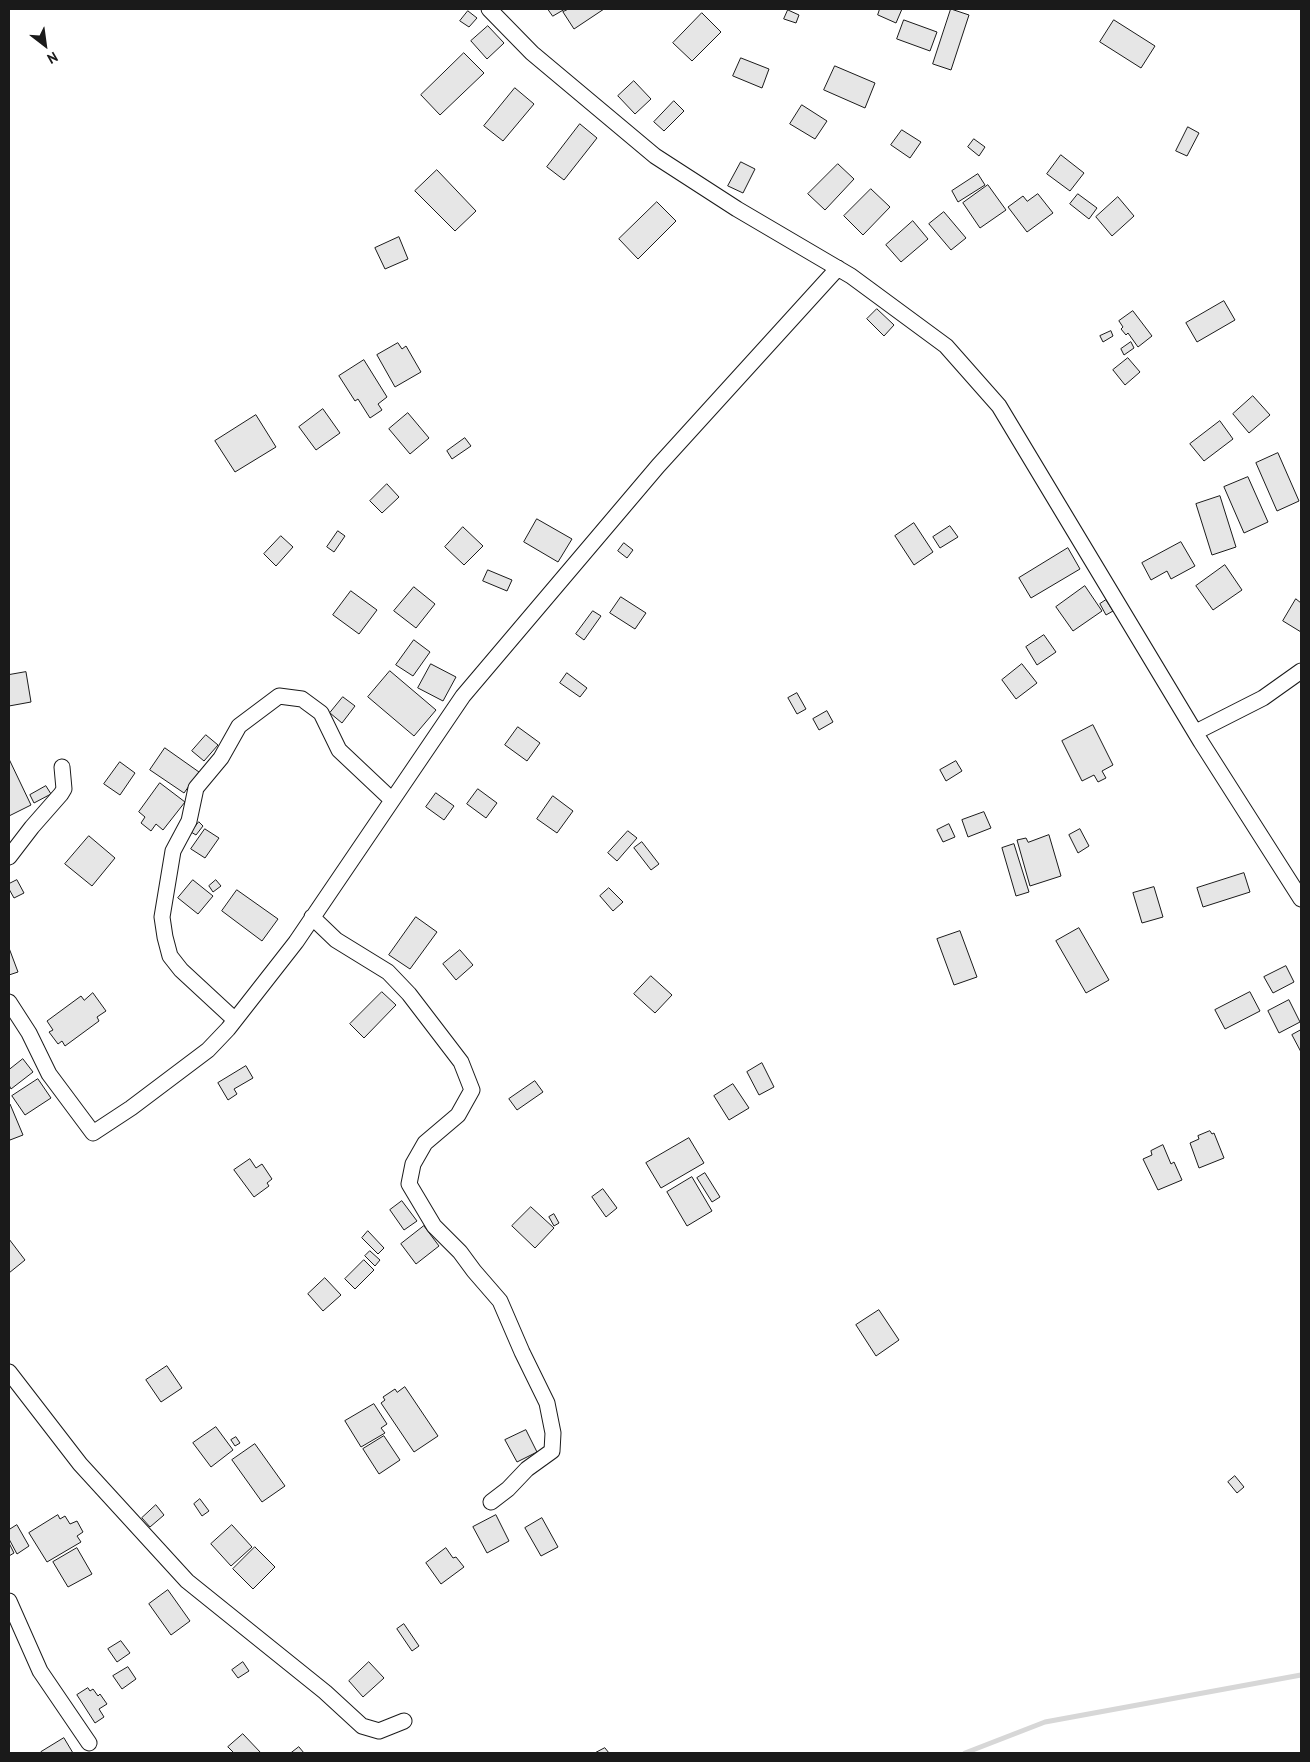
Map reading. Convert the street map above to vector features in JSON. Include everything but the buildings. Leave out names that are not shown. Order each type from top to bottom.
[{"type":"street","points":[[489,9],[532,53],[655,156],[737,209],[852,276],[946,346],[999,406],[1196,732],[1301,899]]},
{"type":"street","points":[[9,1002],[29,1033],[49,1074],[93,1133],[131,1108],[208,1050],[273,973],[463,696],[658,466],[838,268]]},
{"type":"street","points":[[1196,732],[1263,698],[1301,671]]},
{"type":"street","points":[[235,1020],[181,970],[170,956],[162,917],[173,851],[189,821],[196,788],[221,758],[239,726],[279,696],[302,699],[321,713],[340,750],[392,800]]},
{"type":"street","points":[[9,857],[32,826],[64,789],[62,767]]},
{"type":"street","points":[[312,917],[336,940],[388,972],[410,994],[462,1062],[472,1090],[458,1115],[425,1143],[413,1164],[410,1184],[434,1226],[460,1252],[474,1272],[500,1300],[547,1404],[553,1433],[552,1451],[527,1469],[508,1489],[491,1502]]},
{"type":"street","points":[[9,1372],[80,1464],[187,1582],[325,1692],[362,1726],[379,1731],[404,1722]]},
{"type":"street","points":[[9,1601],[40,1671],[89,1743]]},
{"type":"waterway","points":[[965,1753],[1045,1722],[1301,1675]]}]
